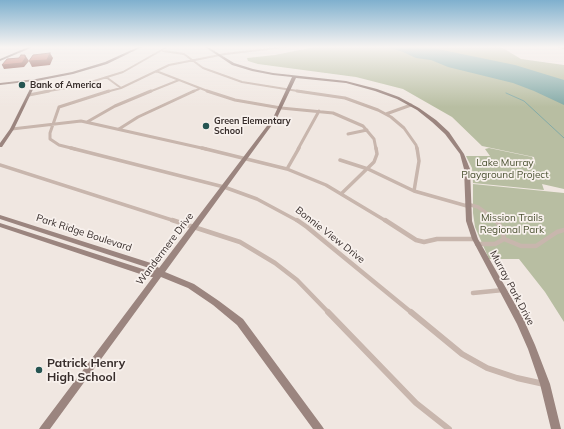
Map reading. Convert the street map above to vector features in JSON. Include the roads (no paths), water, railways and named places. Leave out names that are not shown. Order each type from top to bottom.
[{"type":"street","points":[[0,82],[29,81],[86,67]]},
{"type":"street","points":[[0,82],[60,76],[96,67]]},
{"type":"street","points":[[29,95],[78,86],[135,67]]},
{"type":"street","points":[[54,123],[58,107],[121,88],[165,67]]},
{"type":"street","points":[[202,67],[223,76],[257,86],[345,98],[367,104],[386,114],[404,128],[416,145],[419,161],[414,191]]},
{"type":"street","name":"Murray Park Drive","points":[[243,67],[294,77],[332,80],[357,85],[392,96],[411,105],[434,121],[447,133],[462,154],[467,169],[469,185],[467,205],[469,221],[476,242],[520,321],[545,384],[556,429]]},
{"type":"street","points":[[156,71],[199,89],[235,100],[280,108],[319,111],[347,118],[367,130],[374,139],[377,150],[374,162],[368,170],[342,193]]},
{"type":"street","points":[[106,77],[121,88]]},
{"type":"street","name":"Wandermere Drive","points":[[44,429],[159,273],[195,228],[275,118],[294,77]]},
{"type":"street","points":[[0,146],[12,129],[36,79]]},
{"type":"street","points":[[88,122],[116,106],[179,80]]},
{"type":"street","points":[[119,129],[138,117],[199,89]]},
{"type":"street","points":[[386,114],[411,105]]},
{"type":"street","points":[[286,169],[319,111]]},
{"type":"street","points":[[12,129],[76,120],[88,122],[246,158],[286,169],[342,193],[416,240],[424,242],[437,239],[495,244],[504,239]]},
{"type":"street","name":"Bonnie View Drive","points":[[54,123],[49,136],[52,141],[59,145],[224,188],[257,199],[281,211],[308,227],[462,354],[487,368],[517,378],[545,384]]},
{"type":"street","points":[[348,134],[367,130]]},
{"type":"street","points":[[340,160],[368,170],[414,191],[478,207],[495,219],[502,229],[504,239]]},
{"type":"street","points":[[0,165],[240,242],[275,263],[297,280],[416,403],[449,429]]},
{"type":"street","name":"Park Ridge Boulevard","points":[[0,217],[154,267],[159,273]]},
{"type":"street","name":"Park Ridge Boulevard","points":[[0,225],[149,274],[159,273],[191,286],[240,322],[319,429]]},
{"type":"street","points":[[504,239],[521,246],[536,246],[557,232],[564,230]]},
{"type":"street","points":[[473,293],[503,290]]},
{"type":"water","points":[[448,67],[522,67],[564,80],[564,105],[513,83]]},
{"type":"waterway","points":[[506,93],[524,101],[564,138]]},
{"type":"place","name":"Bank of America","points":[[22,85]]},
{"type":"place","name":"Green Elementary School","points":[[206,126]]},
{"type":"place","name":"Patrick Henry High School","points":[[39,370]]},
{"type":"park label","name":"Lake Murray Playground Project","points":[[505,168]]},
{"type":"park label","name":"Mission Trails Regional Park","points":[[512,224]]}]
